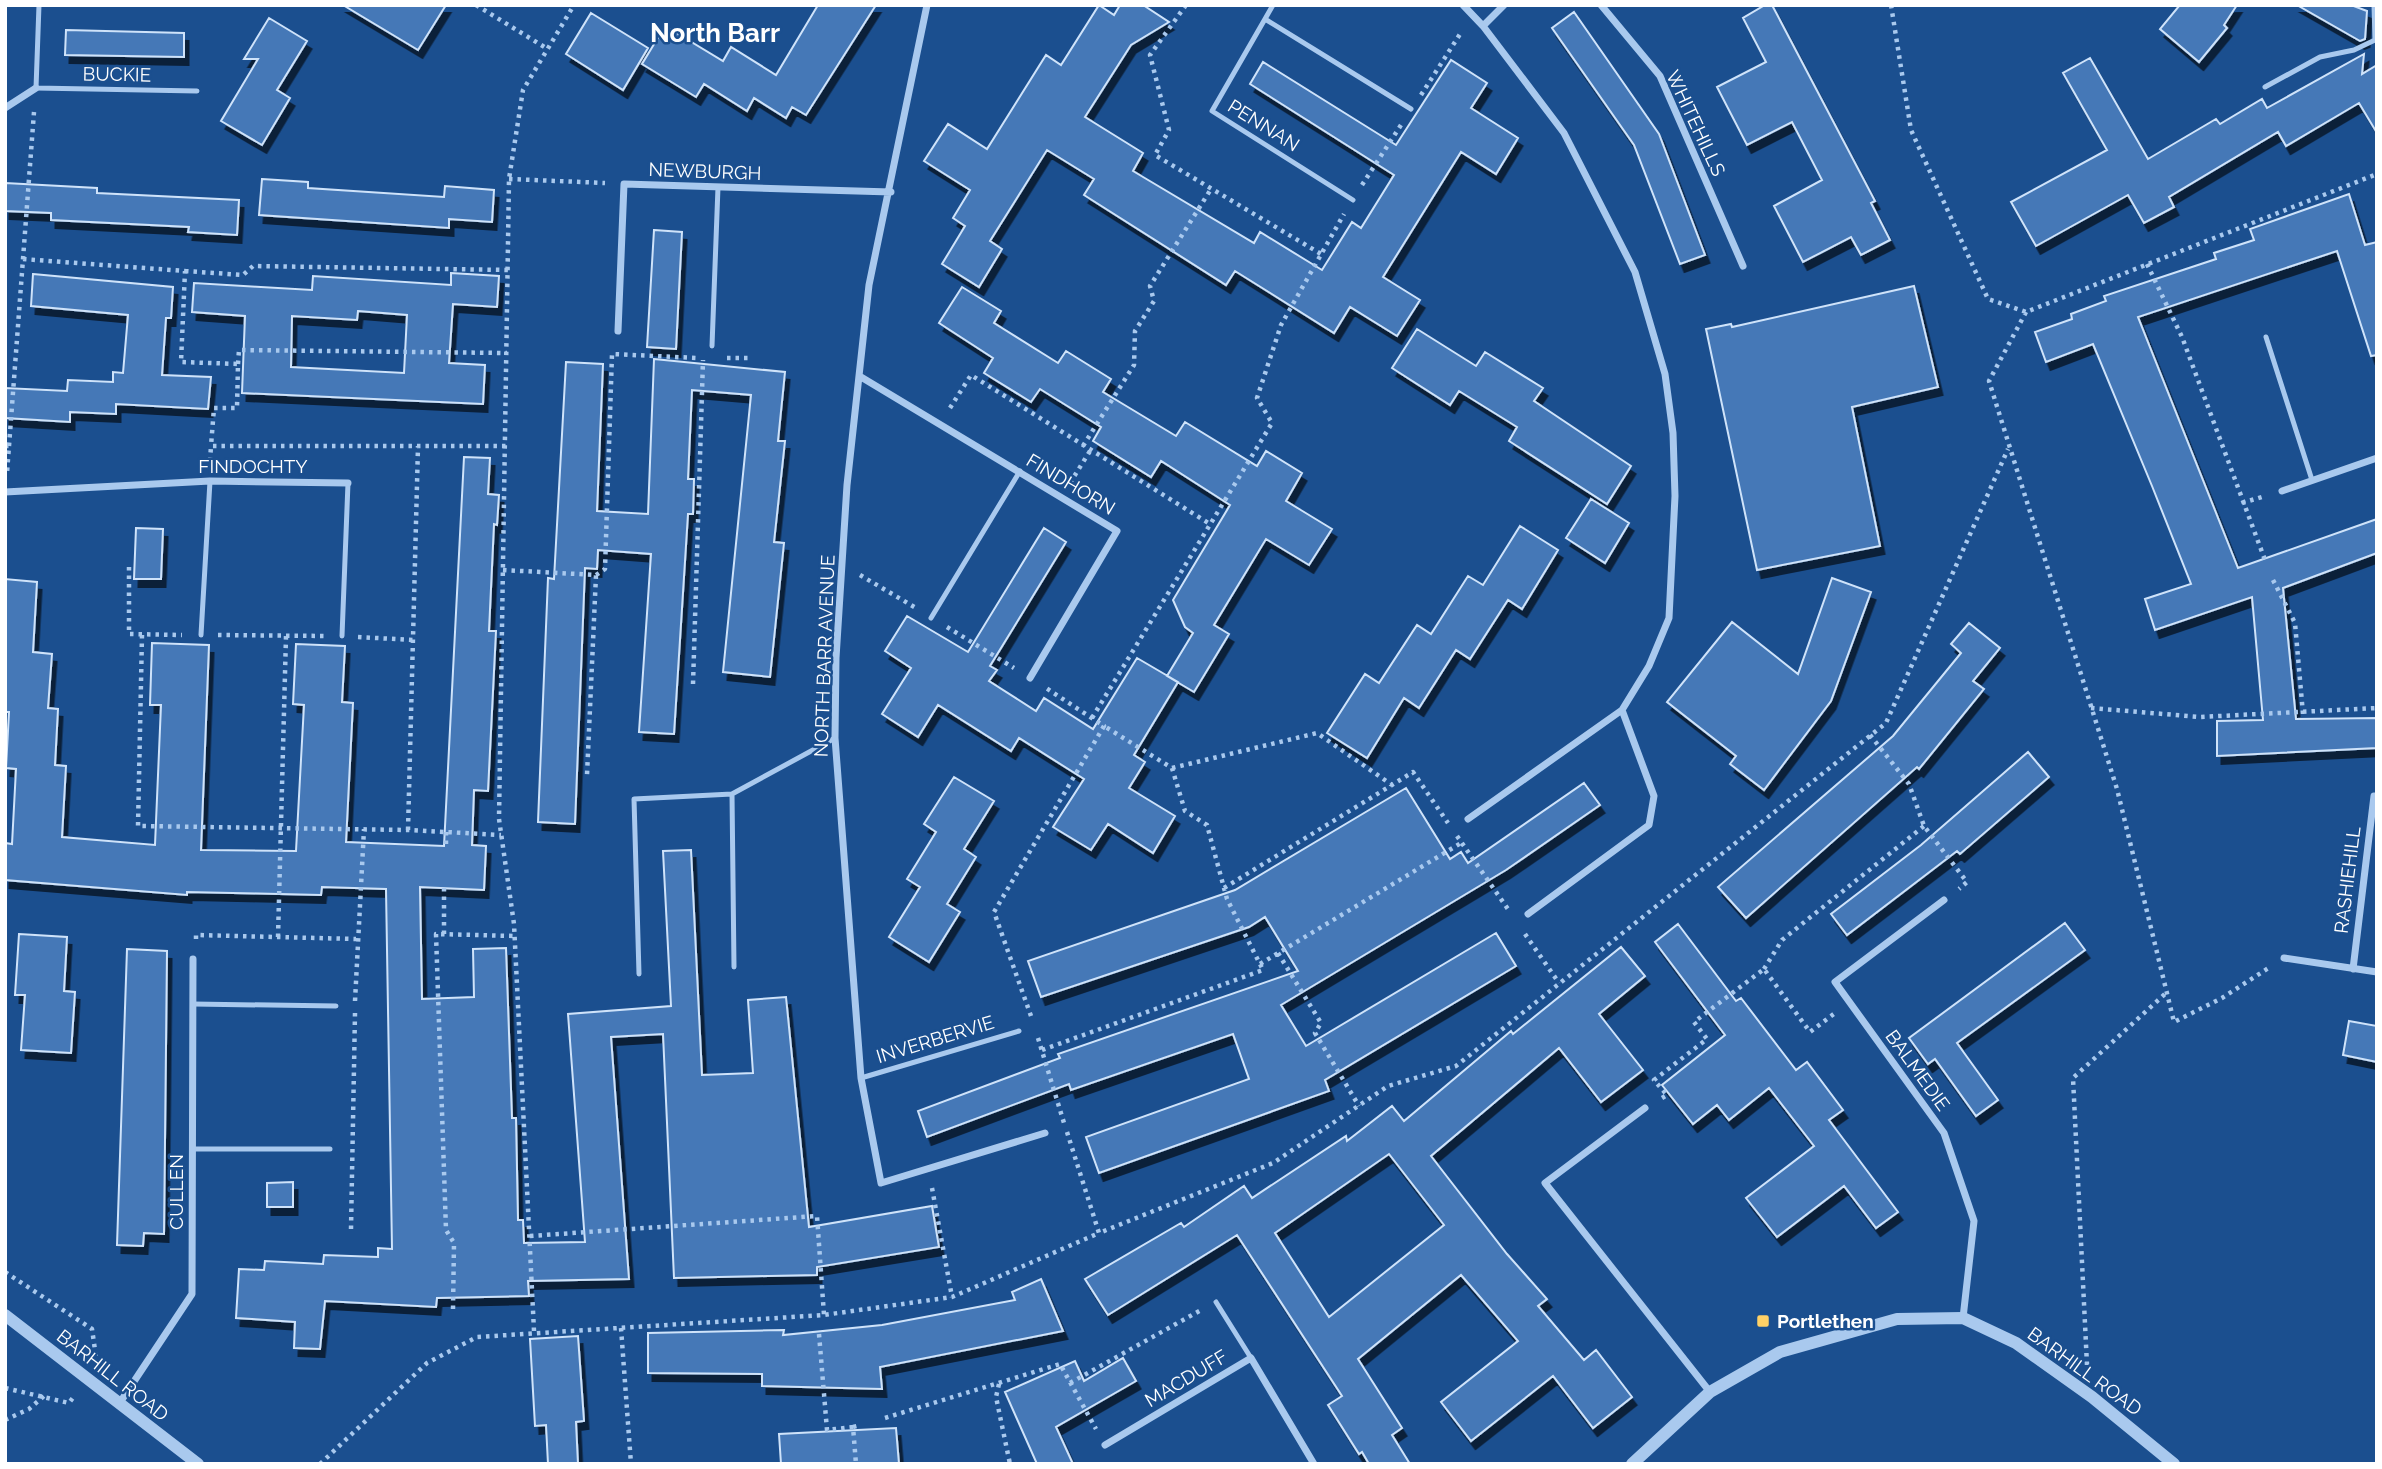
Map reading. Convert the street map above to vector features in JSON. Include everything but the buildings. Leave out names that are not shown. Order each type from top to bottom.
[{"type":"street","name":"NORTH BARR AVENUE","points":[[927,5],[891,192],[869,285],[861,377],[847,485],[835,738],[861,1078],[881,1183],[1045,1133]]},
{"type":"street","points":[[1463,5],[1483,26],[1564,133],[1635,272],[1665,374],[1673,433],[1675,496],[1668,618],[1649,666],[1622,710],[1468,819]]},
{"type":"street","points":[[1483,26],[1504,5]]},
{"type":"street","name":"WHITEHILLS","points":[[1601,5],[1660,76],[1743,266]]},
{"type":"street","points":[[5,108],[36,88]]},
{"type":"street","name":"NEWBURGH","points":[[618,331],[624,184],[891,192]]},
{"type":"street","name":"FINDHORN","points":[[861,377],[1117,531],[1030,678]]},
{"type":"street","points":[[2282,491],[2377,458]]},
{"type":"street","name":"FINDOCHTY","points":[[6,492],[210,481],[348,483]]},
{"type":"street","points":[[1528,914],[1649,825],[1654,796],[1622,710]]},
{"type":"street","name":"RASHIEHILL","points":[[2353,969],[2374,796]]},
{"type":"street","name":"BALMEDIE","points":[[1944,900],[1835,982],[1944,1133],[1974,1221],[1963,1318]]},
{"type":"street","points":[[2284,958],[2377,972]]},
{"type":"street","name":"CULLEN","points":[[119,1404],[192,1294],[193,959]]},
{"type":"street","points":[[1646,1108],[1545,1183],[1710,1392]]},
{"type":"street","name":"BARHILL ROAD","points":[[5,1315],[198,1464]]},
{"type":"street","name":"BARHILL ROAD","points":[[1632,1464],[1710,1392],[1780,1352],[1896,1319],[1963,1318],[2016,1343],[2092,1396],[2168,1461]]},
{"type":"street","name":"MACDUFF","points":[[1104,1445],[1251,1358],[1314,1464]]},
{"type":"lane","points":[[36,88],[39,5]]},
{"type":"lane","name":"PENNAN","points":[[1273,5],[1212,111],[1353,200]]},
{"type":"lane","points":[[2265,87],[2320,57],[2354,50],[2375,40],[2374,5]]},
{"type":"lane","points":[[1265,19],[1411,109]]},
{"type":"lane","name":"BUCKIE","points":[[36,88],[197,91]]},
{"type":"lane","points":[[712,346],[718,187]]},
{"type":"lane","points":[[2266,337],[2312,480]]},
{"type":"lane","points":[[931,618],[1020,471]]},
{"type":"lane","points":[[201,635],[210,481]]},
{"type":"lane","name":"FINDOCHTY","points":[[341,636],[348,483]]},
{"type":"lane","points":[[639,974],[634,799],[732,794],[835,738]]},
{"type":"lane","points":[[732,794],[734,967]]},
{"type":"lane","points":[[193,1004],[337,1006]]},
{"type":"lane","name":"INVERBERVIE","points":[[861,1078],[1019,1031]]},
{"type":"lane","points":[[192,1149],[330,1149]]},
{"type":"lane","points":[[1216,1301],[1251,1358]]},
{"type":"path","points":[[476,5],[546,48]]},
{"type":"path","points":[[534,1331],[515,936],[501,835],[509,179],[523,90],[574,5]]},
{"type":"path","points":[[1186,5],[1150,55],[1169,130],[1155,155],[1321,254]]},
{"type":"path","points":[[1891,5],[1911,130],[1988,299],[2026,312]]},
{"type":"path","points":[[1092,718],[1272,423],[1256,398],[1280,325],[1353,200],[1472,14]]},
{"type":"path","points":[[6,492],[7,446],[36,88]]},
{"type":"path","points":[[2284,958],[2222,998],[2174,1023],[2117,789],[2008,449],[1989,381],[2026,312],[2377,174]]},
{"type":"path","points":[[509,179],[624,184]]},
{"type":"path","points":[[1083,446],[1135,365],[1135,331],[1154,301],[1150,286],[1211,189]]},
{"type":"path","points":[[23,259],[243,275],[253,266],[508,270]]},
{"type":"path","points":[[2147,264],[2182,337],[2265,560]]},
{"type":"path","points":[[185,271],[181,362],[238,364]]},
{"type":"path","points":[[693,684],[703,358],[712,346]]},
{"type":"path","points":[[210,481],[214,408],[237,408],[239,350],[507,353]]},
{"type":"path","points":[[503,570],[596,575],[606,569],[612,354],[750,358]]},
{"type":"path","points":[[940,424],[971,375],[1210,524]]},
{"type":"path","points":[[211,446],[506,446]]},
{"type":"path","points":[[408,830],[418,446]]},
{"type":"path","points":[[320,1464],[427,1363],[477,1337],[534,1331],[824,1315],[952,1297],[1098,1233],[1273,1163],[1388,1086],[1456,1066],[1886,723],[2008,449]]},
{"type":"path","points":[[1061,497],[1090,451]]},
{"type":"path","points":[[129,567],[129,634],[341,636],[413,640]]},
{"type":"path","points":[[587,775],[596,575]]},
{"type":"path","points":[[2273,580],[2295,623],[2303,714]]},
{"type":"path","points":[[142,635],[138,826],[408,830],[501,835]]},
{"type":"path","points":[[278,937],[286,636]]},
{"type":"path","points":[[1030,678],[1172,768],[1185,811],[1207,825],[1224,888],[1263,970],[1042,1050]]},
{"type":"path","points":[[2091,708],[2200,717],[2303,714],[2377,708]]},
{"type":"path","points":[[1098,1233],[1017,972],[994,912],[1104,726]]},
{"type":"path","points":[[1172,768],[1317,733],[1392,785]]},
{"type":"path","points":[[1870,736],[1909,784],[1924,826],[1967,882],[1944,900]]},
{"type":"path","points":[[1224,888],[1413,772],[1514,918]]},
{"type":"path","points":[[1646,1108],[1667,1095],[1654,1080],[1707,1039],[1694,1022],[1764,969],[1782,940],[1924,826]]},
{"type":"path","points":[[352,1229],[356,939],[364,830]]},
{"type":"path","points":[[446,832],[446,844]]},
{"type":"path","points":[[1260,964],[1461,843]]},
{"type":"path","points":[[444,888],[444,934]]},
{"type":"path","points":[[1521,929],[1559,984]]},
{"type":"path","points":[[453,1309],[454,1243],[446,1230],[436,934],[515,936]]},
{"type":"path","points":[[193,959],[197,935],[356,939]]},
{"type":"path","points":[[1278,953],[1321,1023],[1315,1033],[1359,1106]]},
{"type":"path","points":[[1764,969],[1810,1032],[1849,1002]]},
{"type":"path","points":[[2092,1396],[2087,1370],[2073,1078],[2166,993]]},
{"type":"path","points":[[929,1169],[952,1297]]},
{"type":"path","points":[[530,1236],[817,1216],[824,1315]]},
{"type":"path","points":[[5,1272],[92,1329],[101,1390]]},
{"type":"path","points":[[1070,1383],[1216,1301]]},
{"type":"path","points":[[621,1328],[631,1464]]},
{"type":"path","points":[[819,1334],[827,1430],[861,1424]]},
{"type":"path","points":[[884,1418],[1060,1363],[1104,1445]]},
{"type":"path","points":[[999,1384],[996,1397],[1010,1464]]},
{"type":"path","points":[[5,1388],[69,1403],[79,1390]]},
{"type":"path","points":[[5,1420],[29,1409],[44,1396]]},
{"type":"path","points":[[853,1427],[856,1464]]},
{"type":"place","name":"Portlethen","points":[[1763,1321]]},
{"type":"district","name":"North Barr","points":[[715,33]]}]
